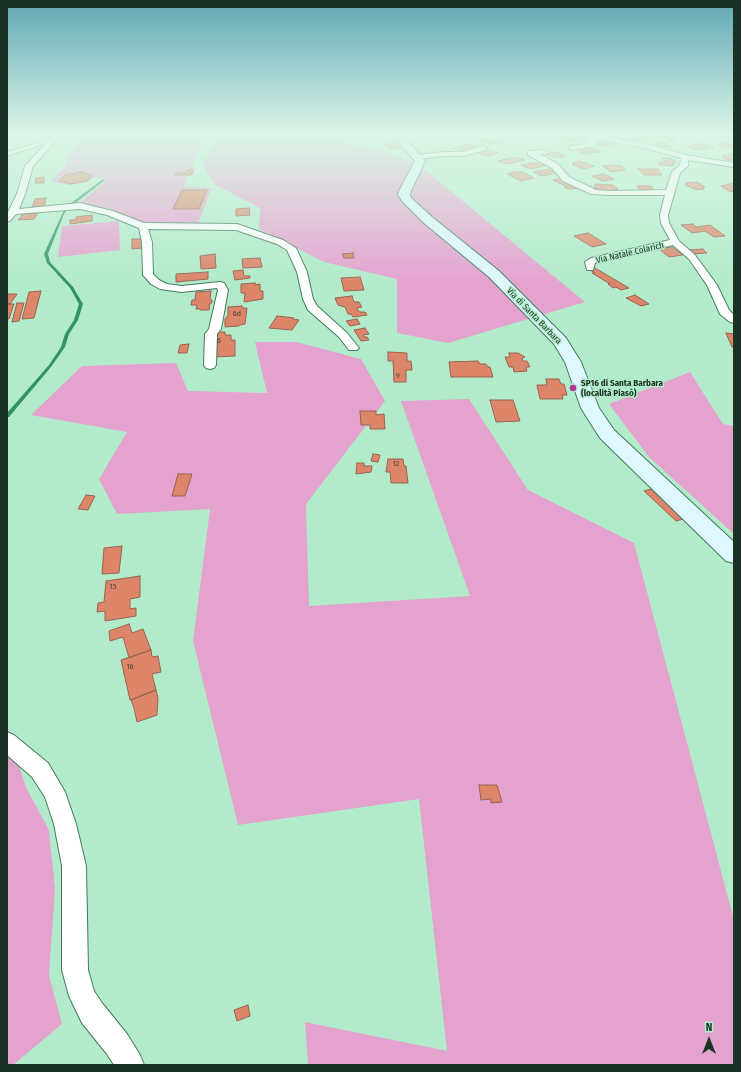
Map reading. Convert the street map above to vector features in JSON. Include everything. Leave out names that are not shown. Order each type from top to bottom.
[{"type":"street","points":[[10,215],[21,194],[24,184]]},
{"type":"street","name":"Via di Santa Barbara","points":[[409,184],[404,195],[407,200],[428,220],[494,274],[560,341],[573,362],[590,408],[607,434],[734,555]]},
{"type":"street","points":[[577,184],[594,192],[670,192]]},
{"type":"street","name":"Via Natale Colarich","points":[[672,184],[665,207],[665,222],[675,242],[692,257],[712,285],[724,312],[734,320]]},
{"type":"street","points":[[10,215],[65,206],[80,206],[110,213],[143,226],[237,227],[280,242],[291,248],[302,272],[308,300],[312,308],[343,335],[353,348]]},
{"type":"street","points":[[143,226],[148,242],[148,274],[155,282],[164,287],[182,289],[220,285],[223,290],[215,329],[211,334],[210,365]]},
{"type":"street","name":"Via Natale Colarich","points":[[590,268],[590,262],[594,260],[675,242]]},
{"type":"street","points":[[7,742],[40,770],[54,792],[65,824],[74,866],[75,970],[82,996],[92,1013],[117,1044],[130,1065]]},
{"type":"shaded area","points":[[102,184],[185,184],[184,187],[212,188],[198,223],[146,224],[108,208],[79,204]]},
{"type":"shaded area","points":[[214,184],[442,184],[585,302],[448,343],[397,333],[397,279],[324,262],[259,229],[260,208]]},
{"type":"shaded area","points":[[119,221],[120,250],[58,257],[62,226]]},
{"type":"shaded area","points":[[255,342],[296,342],[361,359],[385,401],[306,504],[309,606],[470,596],[401,401],[469,399],[528,490],[634,543],[734,920],[734,1065],[308,1065],[305,1022],[447,1051],[419,799],[238,825],[193,641],[210,509],[117,514],[99,479],[127,432],[31,415],[82,366],[176,363],[188,391],[267,393]]},
{"type":"shaded area","points":[[690,372],[723,424],[734,426],[734,534],[649,457],[609,404]]},
{"type":"shaded area","points":[[7,730],[26,787],[49,830],[55,889],[49,975],[62,1024],[13,1065],[7,1065]]},
{"type":"building","points":[[561,184],[570,184],[580,188],[569,189],[564,187],[567,187]]},
{"type":"building","points":[[596,184],[612,185],[618,189],[608,191],[594,188]]},
{"type":"building","points":[[700,184],[705,187],[701,187],[704,189],[697,190],[685,185]]},
{"type":"building","points":[[734,184],[734,192],[729,191],[721,186]]},
{"type":"building","points":[[637,186],[651,186],[654,190],[640,190]]},
{"type":"building","points":[[182,190],[207,190],[199,209],[173,209]]},
{"type":"building","points":[[46,198],[44,207],[32,208],[35,199]]},
{"type":"building","points":[[249,208],[250,215],[236,216],[236,209]]},
{"type":"building","points":[[38,213],[34,219],[18,220],[23,214]]},
{"type":"building","points":[[92,215],[92,221],[70,224],[70,220],[76,220],[76,217]]},
{"type":"building","points":[[693,224],[696,227],[710,225],[725,236],[714,237],[705,231],[692,233],[681,225]]},
{"type":"building","points":[[588,233],[606,244],[592,247],[574,236]]},
{"type":"building","points":[[132,239],[141,239],[142,248],[132,249]]},
{"type":"building","points":[[672,247],[683,255],[669,257],[659,249]]},
{"type":"building","points":[[703,249],[707,253],[691,254],[687,250]]},
{"type":"building","points":[[353,253],[354,258],[344,258],[342,254]]},
{"type":"building","points":[[215,254],[216,268],[201,269],[200,256]]},
{"type":"building","points":[[260,258],[262,267],[243,268],[242,259]]},
{"type":"building","points":[[595,268],[629,288],[621,290],[616,287],[613,288],[608,284],[610,284],[592,273],[595,273],[590,270]]},
{"type":"building","points":[[243,270],[244,276],[250,276],[250,278],[235,280],[233,271]]},
{"type":"building","points":[[208,272],[208,279],[176,282],[176,274]]},
{"type":"building","points":[[360,277],[364,290],[344,291],[341,278]]},
{"type":"building","points":[[255,283],[255,285],[260,284],[260,291],[263,291],[263,299],[244,302],[245,293],[241,293],[241,284]]},
{"type":"building","points":[[41,291],[34,318],[22,319],[29,292]]},
{"type":"building","points":[[211,291],[210,299],[212,300],[212,303],[210,303],[209,310],[196,309],[197,305],[191,305],[192,300],[195,300],[196,292]]},
{"type":"building","points":[[7,294],[17,294],[10,304],[7,304]]},
{"type":"building","points":[[635,295],[649,304],[641,306],[626,298]]},
{"type":"building","points":[[352,296],[354,302],[359,302],[362,307],[357,308],[359,312],[365,312],[367,315],[353,317],[351,314],[348,314],[345,307],[338,305],[335,298]]},
{"type":"building","points":[[17,303],[24,303],[19,321],[12,322]]},
{"type":"building","points":[[7,304],[14,304],[9,319],[7,319]]},
{"type":"building","points":[[242,306],[242,308],[247,308],[245,324],[225,327],[228,307]]},
{"type":"building","points":[[277,316],[299,320],[292,330],[269,328]]},
{"type":"building","points":[[357,319],[360,324],[350,326],[346,321]]},
{"type":"building","points":[[365,328],[369,334],[363,335],[369,340],[361,341],[354,330]]},
{"type":"building","points":[[214,332],[225,332],[225,335],[231,335],[231,340],[235,340],[235,356],[214,357]]},
{"type":"building","points":[[726,333],[734,334],[734,347],[732,347]]},
{"type":"building","points":[[189,344],[187,353],[178,353],[180,345]]},
{"type":"building","points":[[388,352],[407,353],[407,361],[411,361],[412,370],[406,370],[406,382],[394,382],[393,361],[388,361]]},
{"type":"building","points":[[509,353],[518,353],[525,357],[522,358],[523,361],[527,361],[530,367],[526,367],[527,371],[514,372],[513,367],[509,367],[505,357],[510,357]]},
{"type":"building","points":[[478,361],[480,364],[486,364],[490,367],[493,377],[451,377],[449,362]]},
{"type":"building","points":[[546,379],[559,379],[561,384],[564,384],[567,395],[562,395],[563,399],[540,399],[537,385],[547,385]]},
{"type":"building","points":[[490,400],[513,400],[520,421],[496,422]]},
{"type":"building","points":[[360,411],[376,411],[376,415],[384,414],[385,429],[370,429],[370,425],[361,425]]},
{"type":"building","points":[[373,454],[380,455],[378,462],[371,461]]},
{"type":"building","points":[[388,459],[403,459],[404,466],[406,466],[408,483],[391,483],[390,472],[386,472]]},
{"type":"building","points":[[357,463],[364,463],[364,466],[372,466],[371,472],[356,474]]},
{"type":"building","points":[[178,474],[192,474],[185,496],[172,496]]},
{"type":"building","points":[[651,489],[683,519],[676,521],[644,491]]},
{"type":"building","points":[[86,495],[95,496],[88,510],[78,509]]},
{"type":"building","points":[[122,546],[119,573],[102,574],[104,548]]},
{"type":"building","points":[[140,576],[140,597],[130,599],[130,609],[136,608],[136,616],[105,621],[105,611],[97,612],[98,603],[104,602],[106,581]]},
{"type":"building","points":[[129,624],[132,633],[143,629],[151,650],[129,658],[123,637],[110,641],[109,631]]},
{"type":"building","points":[[151,650],[152,657],[158,656],[161,672],[152,674],[156,690],[130,700],[121,660]]},
{"type":"building","points":[[156,690],[158,698],[157,715],[137,722],[131,700]]},
{"type":"building","points":[[479,785],[497,785],[502,802],[491,803],[491,799],[481,800]]},
{"type":"building","points":[[248,1005],[250,1016],[237,1021],[234,1010]]},
{"type":"waterway","points":[[7,416],[50,366],[63,347],[67,334],[76,320],[81,304],[72,288],[48,262],[46,254],[63,214],[68,207],[99,184]]},
{"type":"place","name":"SP16 di Santa Barbara (località Piasò)","points":[[573,388]]}]
